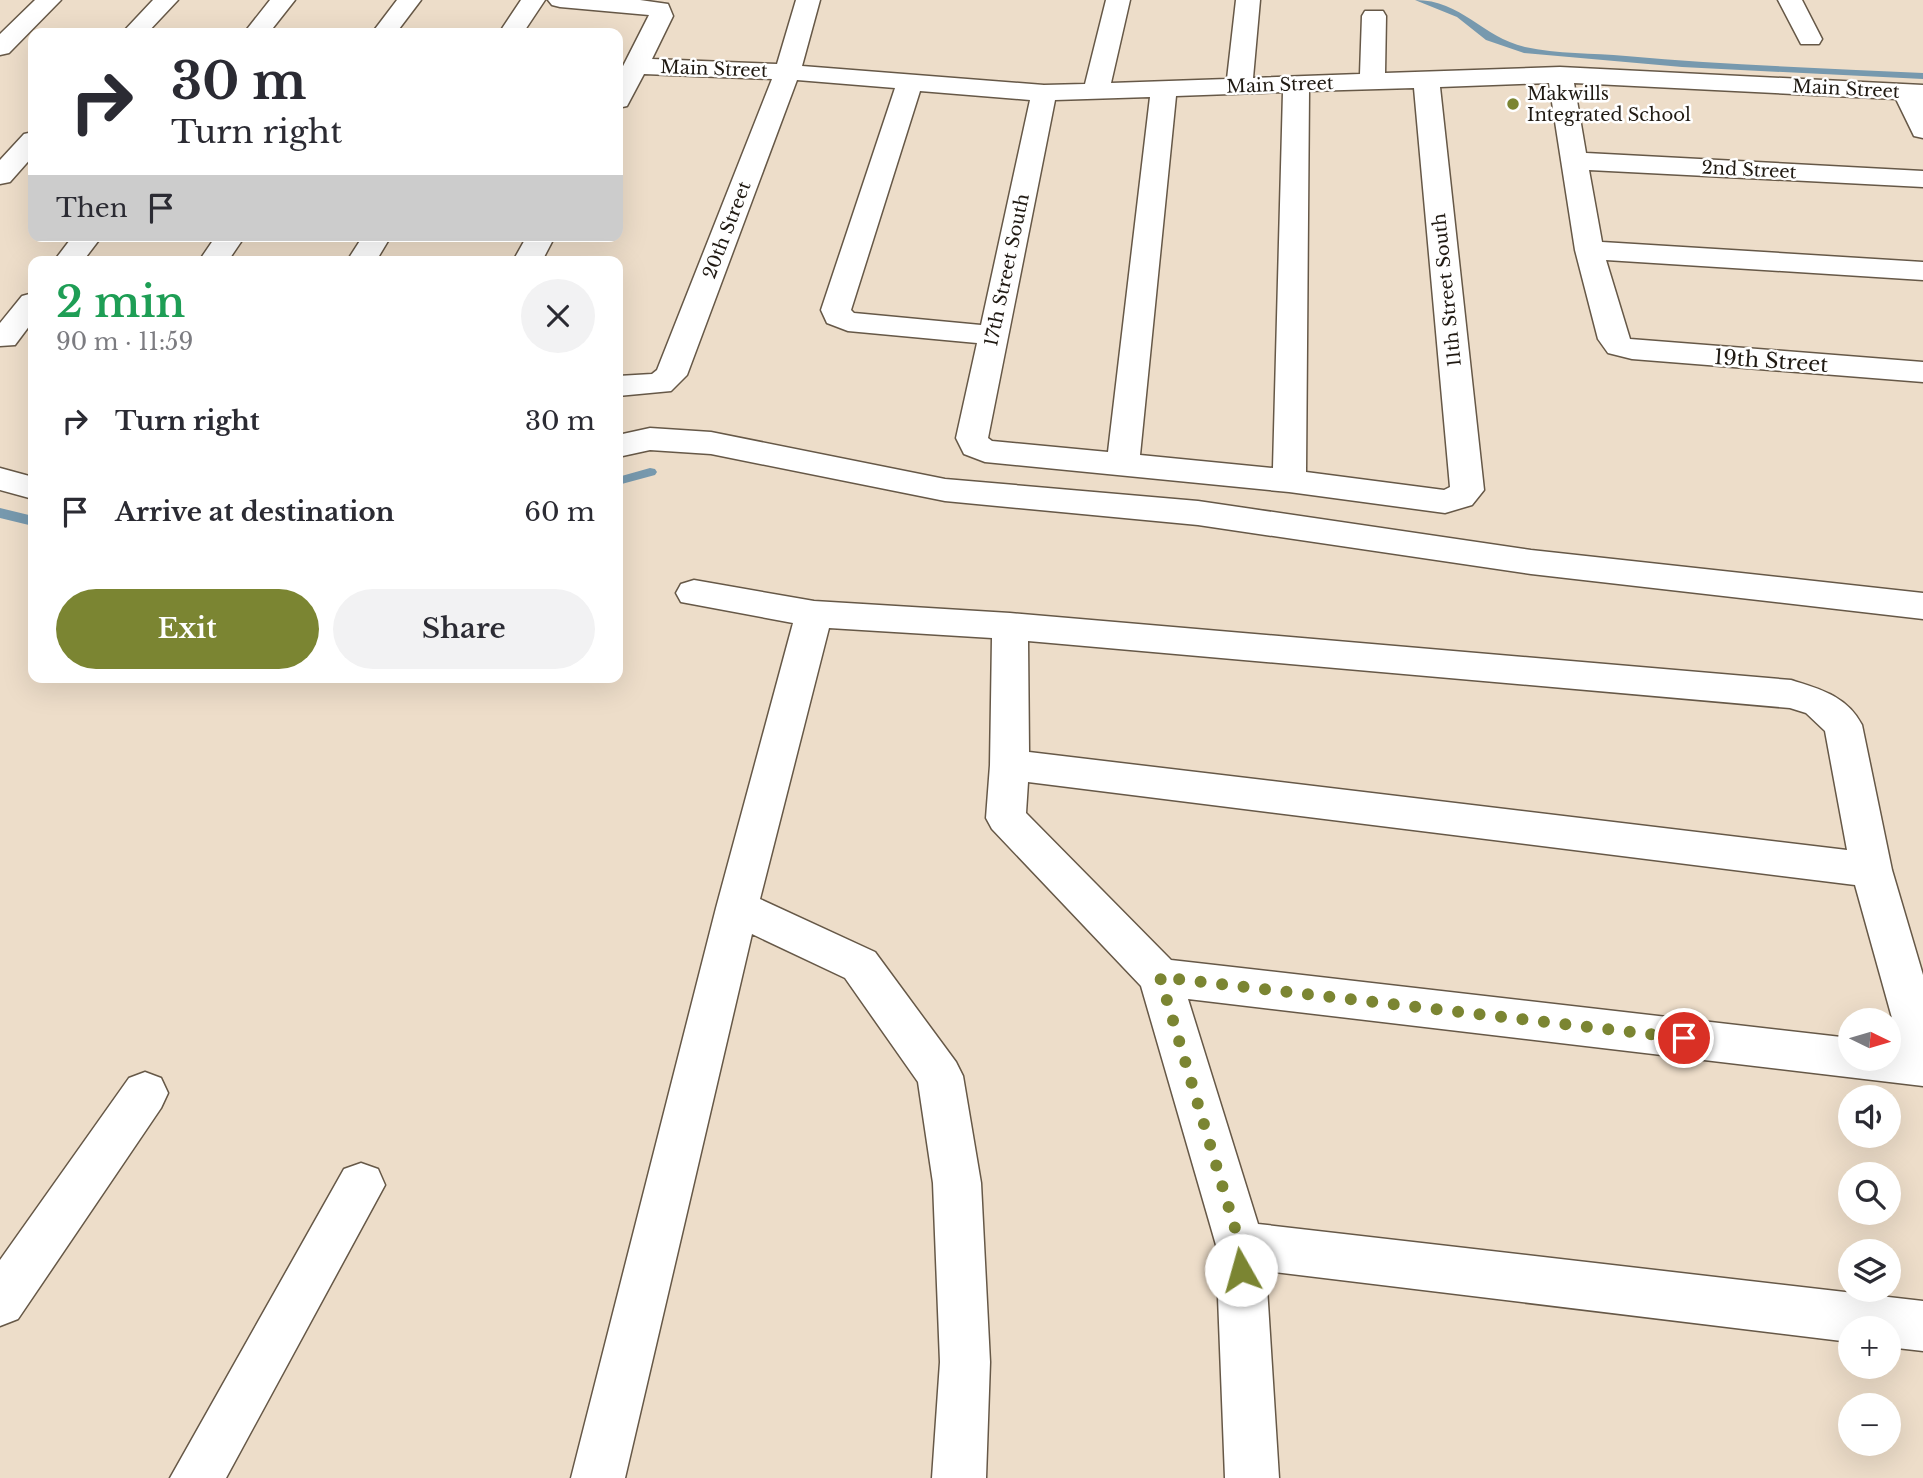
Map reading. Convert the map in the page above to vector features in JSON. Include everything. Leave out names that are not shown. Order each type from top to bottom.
[{"type":"street","points":[[0,48],[49,0]]},
{"type":"street","points":[[139,28],[166,0]]},
{"type":"street","points":[[260,28],[283,0]]},
{"type":"street","points":[[388,28],[410,0]]},
{"type":"street","points":[[514,28],[533,0]]},
{"type":"street","points":[[560,0],[659,9],[661,16],[623,91]]},
{"type":"street","name":"20th Street","points":[[623,386],[660,384],[671,374],[787,72],[808,0]]},
{"type":"street","points":[[1096,91],[1118,0]]},
{"type":"street","points":[[1239,86],[1248,0]]},
{"type":"street","points":[[1790,0],[1810,39]]},
{"type":"street","points":[[1372,82],[1374,16]]},
{"type":"street","name":"Main Street","points":[[636,66],[787,72],[1044,93],[1560,75],[1914,92]]},
{"type":"street","points":[[1560,75],[1589,250],[1923,271]]},
{"type":"street","name":"11th Street South","points":[[1289,481],[1445,502],[1460,498],[1467,489],[1426,80]]},
{"type":"street","points":[[910,82],[836,310],[838,317],[848,322],[994,335]]},
{"type":"street","points":[[1164,89],[1123,464],[1289,481],[1296,84]]},
{"type":"street","points":[[1914,92],[1923,130]]},
{"type":"street","name":"17th Street South","points":[[1044,93],[972,438],[976,446],[985,451],[1123,464]]},
{"type":"street","points":[[0,176],[28,146]]},
{"type":"street","name":"2nd Street","points":[[1575,161],[1923,179]]},
{"type":"street","points":[[72,256],[83,242]]},
{"type":"street","name":"19th Street","points":[[1589,250],[1613,339],[1619,346],[1632,350],[1923,373]]},
{"type":"street","points":[[12,338],[28,311]]},
{"type":"street","points":[[623,445],[650,439],[711,443],[945,490],[1198,513],[1531,562],[1913,605]]},
{"type":"street","points":[[0,479],[28,487]]},
{"type":"street","points":[[694,593],[814,614],[1010,626],[1791,694],[1819,703],[1843,725],[1871,870],[1923,1050]]},
{"type":"street","points":[[598,1478],[737,908],[814,614]]},
{"type":"street","points":[[1010,626],[1010,765],[1006,818],[1160,977],[1240,1245],[1252,1478]]},
{"type":"street","points":[[1010,765],[1871,870]]},
{"type":"street","points":[[737,908],[860,965],[940,1076],[958,1197],[965,1362],[959,1478]]},
{"type":"street","points":[[1160,977],[1838,1057]]},
{"type":"street","points":[[1901,1064],[1923,1066]]},
{"type":"street","points":[[0,1303],[145,1093]]},
{"type":"street","points":[[197,1478],[361,1185]]},
{"type":"street","points":[[1240,1245],[1923,1326]]},
{"type":"waterway","points":[[1420,0],[1461,15],[1490,38],[1524,50],[1682,64],[1923,76]]},
{"type":"waterway","points":[[623,480],[650,472]]},
{"type":"waterway","points":[[0,513],[28,520]]},
{"type":"place","name":"Makwills Integrated School","points":[[1513,104]]},
{"type":"route","points":[[1241,1270],[1240,1245],[1160,977],[1684,1038]]}]
